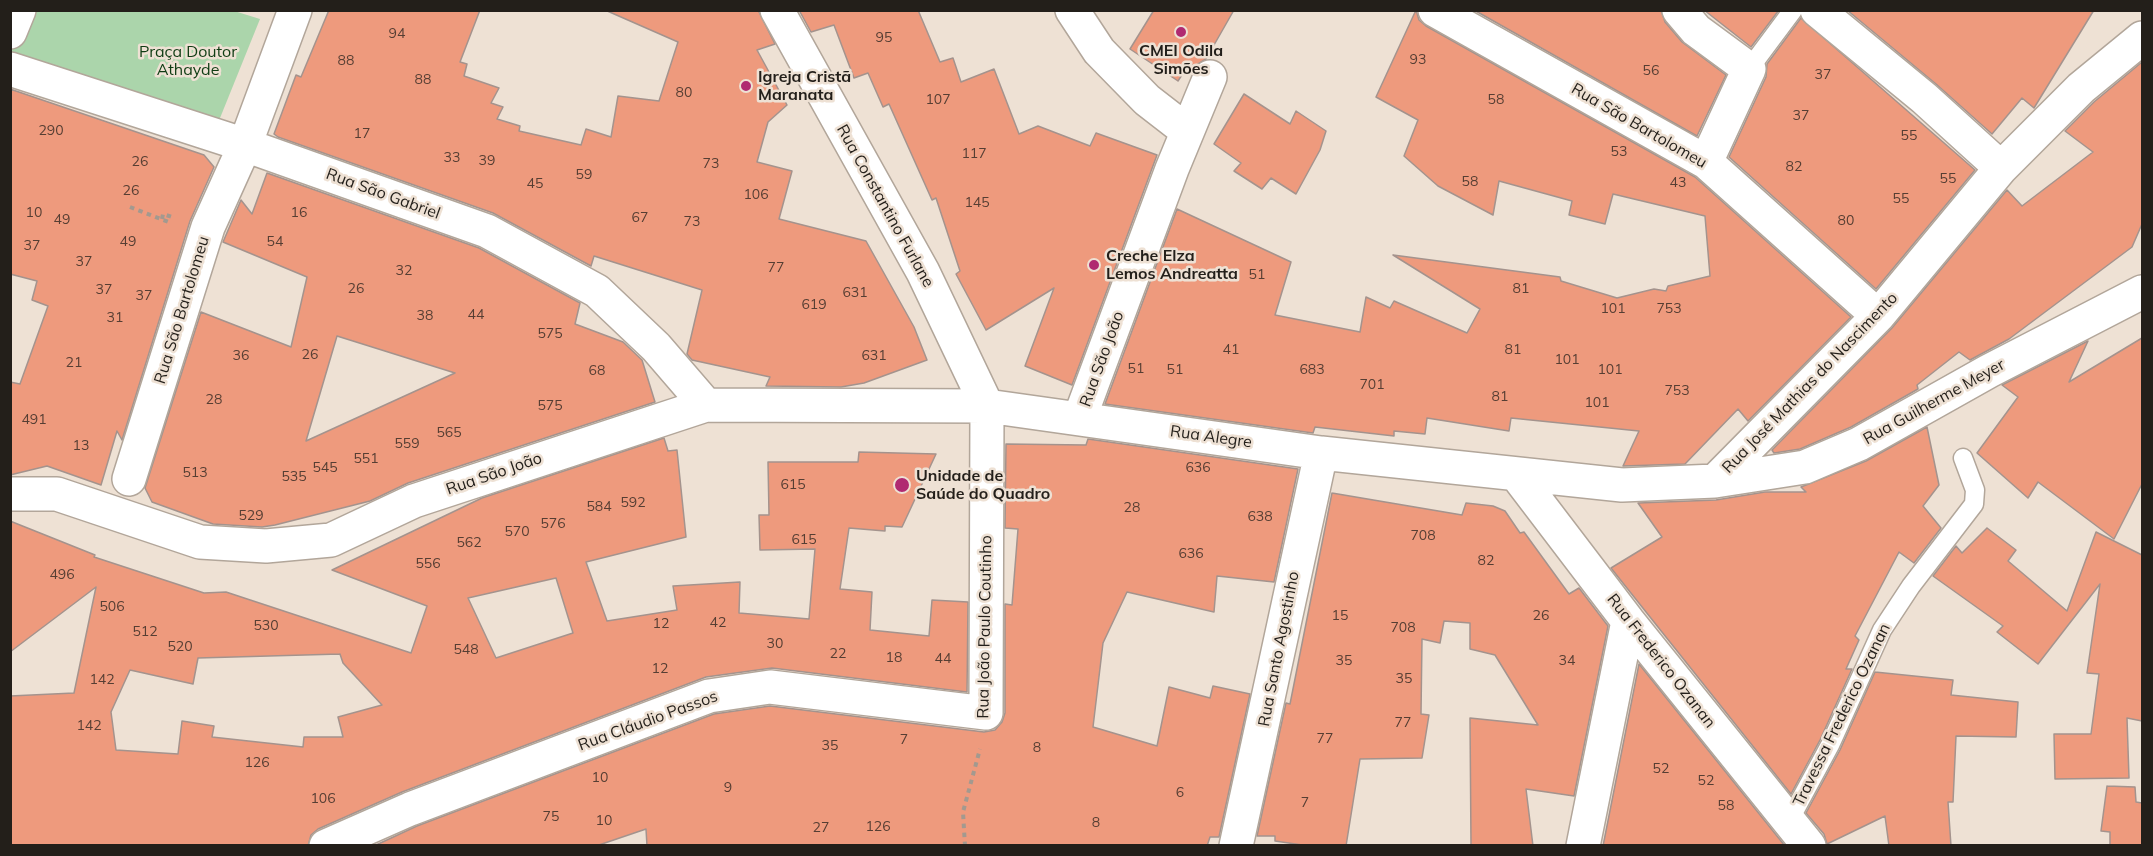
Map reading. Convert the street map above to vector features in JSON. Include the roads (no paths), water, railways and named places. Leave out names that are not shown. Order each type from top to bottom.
[{"type":"street","points":[[10,32],[19,10]]},
{"type":"street","name":"Rua Constantino Furlane","points":[[777,10],[923,272],[987,406]]},
{"type":"street","points":[[1072,10],[1099,51],[1147,99],[1188,131]]},
{"type":"street","name":"Rua São Bartolomeu","points":[[1436,10],[1706,162],[1878,316]]},
{"type":"street","points":[[1679,10],[1696,30],[1749,69],[1706,162]]},
{"type":"street","points":[[1817,10],[1924,98],[2001,168]]},
{"type":"street","name":"Rua São Bartolomeu","points":[[129,479],[208,227],[245,145],[293,11]]},
{"type":"street","name":"Rua José Mathias do Nascimento","points":[[1434,465],[1622,485],[1715,481],[1878,316],[2001,168],[2081,88],[2142,38]]},
{"type":"street","name":"Rua São Gabriel","points":[[10,69],[245,145],[487,231],[597,291],[656,347],[706,405]]},
{"type":"street","name":"Rua São João","points":[[1080,417],[1210,77]]},
{"type":"street","name":"Rua Guilherme Meyer","points":[[1715,481],[1805,467],[1859,444],[1989,371],[2142,292]]},
{"type":"street","name":"Rua São João","points":[[10,494],[57,494],[200,542],[266,546],[331,540],[414,501],[706,405],[987,406]]},
{"type":"street","name":"Rua Alegre","points":[[987,406],[1080,417],[1321,453],[1434,465]]},
{"type":"street","name":"Rua João Paulo Coutinho","points":[[986,713],[987,406]]},
{"type":"street","name":"Rua Santo Agostinho","points":[[1236,846],[1321,453]]},
{"type":"street","name":"Rua Frederico Ozanan","points":[[1516,474],[1628,621],[1799,833]]},
{"type":"street","points":[[1583,846],[1628,621]]},
{"type":"street","name":"Rua Cláudio Passos","points":[[326,846],[410,810],[709,696],[770,687],[986,713]]},
{"type":"lane","points":[[1749,69],[1793,10]]},
{"type":"lane","name":"Travessa Frederico Ozanan","points":[[1799,833],[1830,745],[1882,630],[1911,586],[1974,504],[1975,490],[1963,458]]},
{"type":"place","name":"CMEI Odila Simões","points":[[1181,32]]},
{"type":"place","name":"Igreja Cristã Maranata","points":[[746,86]]},
{"type":"place","name":"Creche Elza Lemos Andreatta","points":[[1094,265]]},
{"type":"place","name":"Unidade de Saúde do Quadro","points":[[902,485]]},
{"type":"park label","name":"Praça Doutor Athayde","points":[[188,61]]}]
